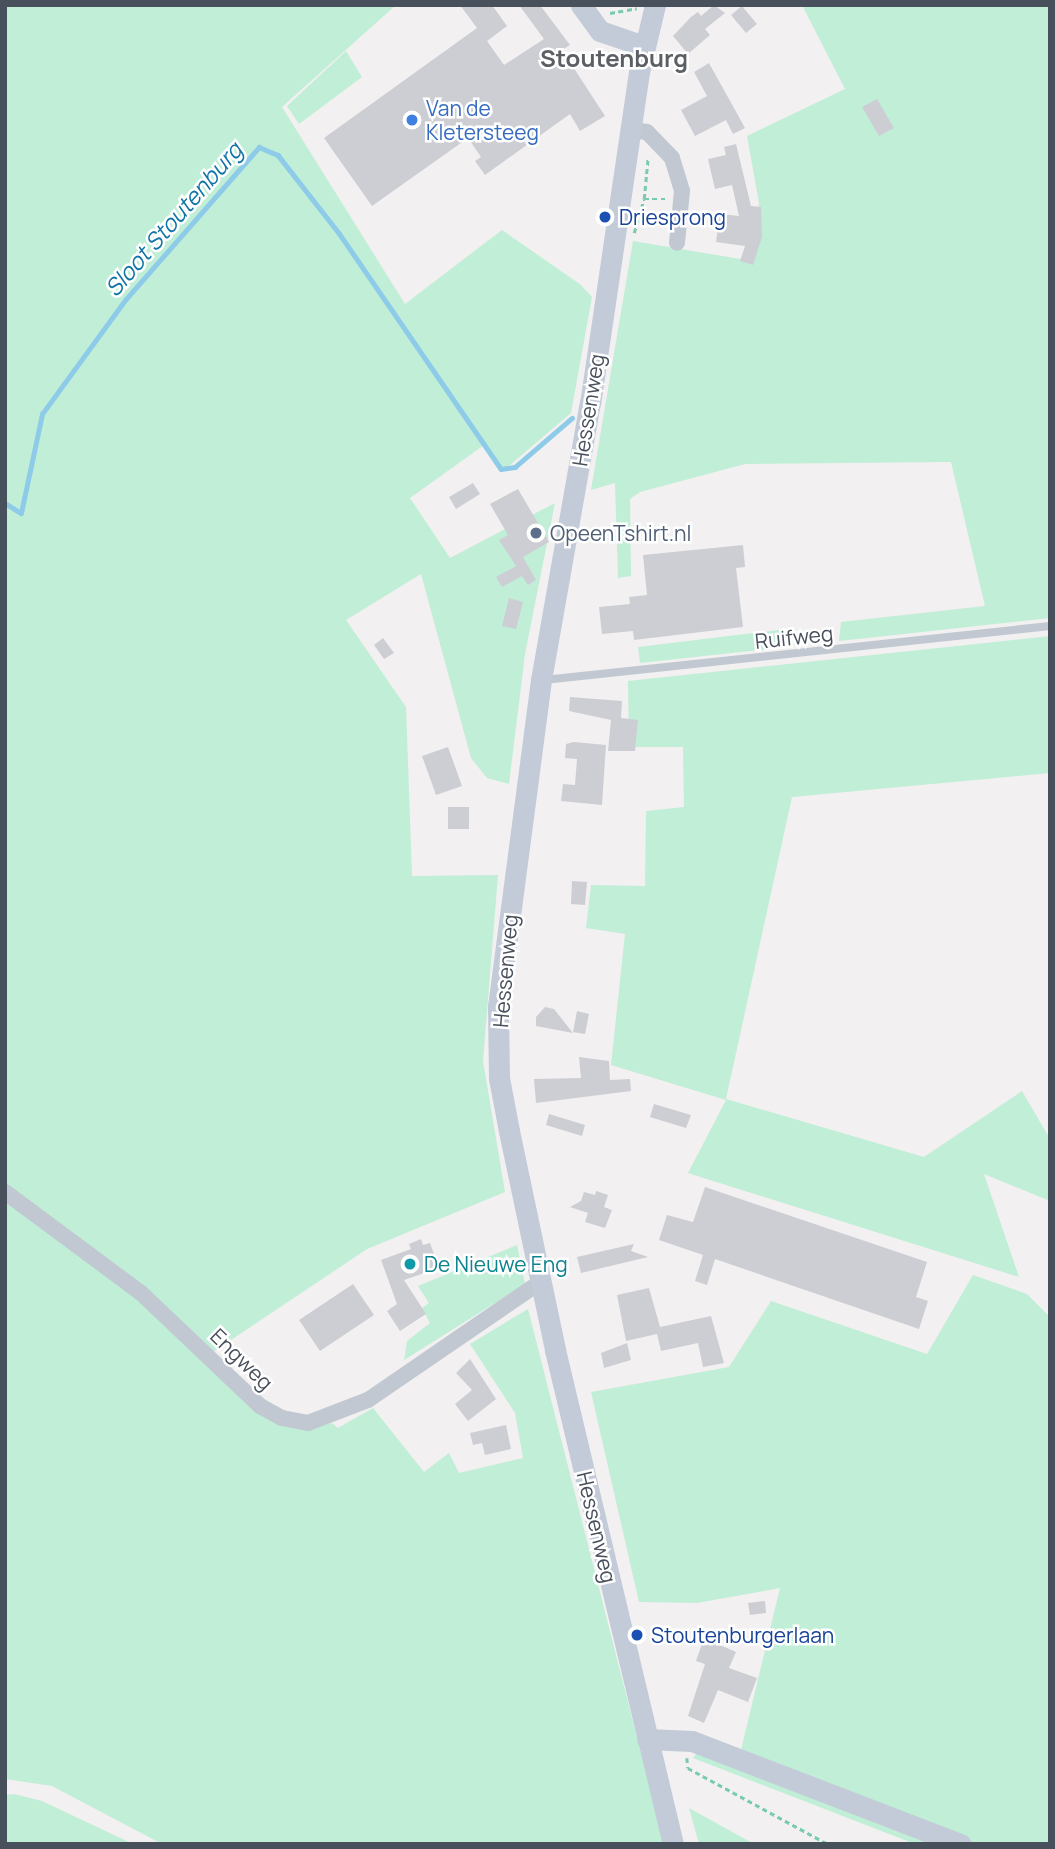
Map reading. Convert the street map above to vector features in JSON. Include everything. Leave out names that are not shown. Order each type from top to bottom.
[{"type":"street","points":[[581,5],[600,31],[645,46]]},
{"type":"street","name":"Hessenweg","points":[[654,8],[645,46],[641,132],[541,680],[498,1006],[499,1078],[542,1281],[673,1844]]},
{"type":"street","points":[[641,132],[669,151],[682,196],[677,243]]},
{"type":"street","name":"Engweg","points":[[5,1192],[141,1293],[260,1406],[282,1418],[308,1423],[368,1400],[542,1281]]},
{"type":"street","points":[[647,1739],[692,1741],[961,1844]]},
{"type":"lane","name":"Ruifweg","points":[[541,680],[1050,626]]},
{"type":"path","points":[[606,12],[617,14],[638,8],[654,8]]},
{"type":"path","points":[[630,244],[644,199],[641,132]]},
{"type":"path","points":[[644,199],[682,196]]},
{"type":"path","points":[[692,1741],[688,1768],[828,1844]]},
{"type":"green space","points":[[5,5],[396,5],[282,107],[405,304],[502,230],[581,285],[592,297],[571,413],[503,471],[484,445],[410,498],[450,558],[555,503],[525,654],[509,784],[487,778],[471,758],[421,574],[346,620],[406,707],[412,876],[498,875],[483,1061],[505,1192],[367,1249],[210,1354],[5,1187]]},
{"type":"green space","points":[[802,5],[1050,5],[1050,618],[839,641],[841,622],[985,606],[951,462],[745,464],[640,492],[630,499],[631,576],[618,578],[615,483],[591,490],[633,241],[752,261],[759,203],[747,136],[845,89]]},
{"type":"green space","points":[[346,51],[362,77],[299,124],[287,106]]},
{"type":"green space","points":[[784,631],[787,647],[640,663],[638,647]]},
{"type":"green space","points":[[1050,636],[1050,773],[792,797],[726,1099],[924,1157],[1022,1091],[1050,1139],[1050,1201],[984,1174],[1019,1277],[688,1173],[726,1100],[611,1065],[625,934],[586,928],[591,885],[645,886],[646,811],[684,807],[683,747],[629,747],[628,681]]},
{"type":"green space","points":[[5,1197],[151,1307],[241,1396],[314,1427],[332,1423],[338,1428],[373,1408],[424,1472],[449,1453],[459,1473],[523,1458],[515,1413],[470,1344],[528,1309],[664,1844],[162,1844],[52,1786],[5,1779]]},
{"type":"green space","points":[[517,1245],[525,1284],[404,1360],[407,1341],[430,1323],[422,1308],[429,1303],[418,1286]]},
{"type":"green space","points":[[973,1275],[1027,1294],[1050,1317],[1050,1844],[974,1844],[740,1754],[780,1588],[697,1603],[639,1602],[591,1392],[729,1367],[771,1301],[927,1354]]},
{"type":"green space","points":[[699,1750],[948,1844],[915,1844],[693,1758]]},
{"type":"green space","points":[[14,1794],[42,1801],[133,1844],[5,1844],[5,1795]]},
{"type":"green space","points":[[689,1808],[754,1844],[699,1844]]},
{"type":"building","points":[[460,5],[492,5],[507,26],[487,41],[504,65],[544,39],[519,5],[540,5],[570,45],[562,50],[605,116],[580,131],[570,114],[485,175],[475,161],[481,157],[468,138],[372,206],[324,138],[477,28]]},
{"type":"building","points":[[714,5],[725,13],[705,29],[710,35],[688,54],[673,36],[691,17],[698,12],[701,16]]},
{"type":"building","points":[[742,6],[757,24],[746,33],[731,15]]},
{"type":"building","points":[[709,63],[745,128],[733,134],[726,120],[695,136],[681,110],[707,96],[694,72]]},
{"type":"building","points":[[877,99],[894,128],[879,136],[862,107]]},
{"type":"building","points":[[736,144],[751,206],[761,207],[762,237],[753,265],[740,261],[745,246],[716,242],[720,214],[739,216],[732,185],[715,189],[708,159],[726,155],[724,147]]},
{"type":"building","points":[[473,483],[480,494],[456,509],[449,497]]},
{"type":"building","points":[[518,489],[549,542],[523,557],[536,580],[528,585],[522,576],[502,587],[496,577],[516,566],[499,540],[508,535],[490,504]]},
{"type":"building","points":[[743,545],[745,567],[736,568],[743,627],[634,640],[633,631],[602,634],[599,607],[630,604],[629,597],[647,595],[643,555]]},
{"type":"building","points":[[509,598],[523,602],[516,629],[502,626]]},
{"type":"building","points":[[383,638],[394,653],[384,659],[374,645]]},
{"type":"building","points":[[570,697],[622,701],[621,718],[638,720],[635,751],[608,751],[611,720],[569,711]]},
{"type":"building","points":[[574,742],[606,745],[602,805],[561,801],[563,784],[575,785],[577,759],[565,758],[566,744]]},
{"type":"building","points":[[448,747],[462,786],[436,795],[422,756]]},
{"type":"building","points":[[448,807],[469,807],[469,829],[448,829]]},
{"type":"building","points":[[572,881],[587,882],[585,905],[571,904]]},
{"type":"building","points":[[545,1007],[554,1009],[573,1033],[536,1026],[536,1017]]},
{"type":"building","points":[[577,1011],[589,1014],[585,1034],[573,1032]]},
{"type":"building","points":[[579,1057],[609,1061],[610,1080],[630,1079],[631,1091],[536,1103],[534,1079],[581,1078]]},
{"type":"building","points":[[654,1104],[691,1115],[686,1128],[650,1117]]},
{"type":"building","points":[[549,1114],[585,1125],[582,1136],[546,1125]]},
{"type":"building","points":[[705,1187],[927,1262],[916,1297],[928,1301],[919,1329],[715,1259],[707,1285],[695,1281],[703,1255],[659,1240],[667,1215],[693,1222]]},
{"type":"building","points":[[596,1191],[608,1195],[604,1207],[612,1210],[605,1228],[585,1222],[588,1213],[570,1207],[581,1201],[584,1192],[595,1195]]},
{"type":"building","points":[[421,1239],[423,1245],[430,1243],[439,1268],[404,1280],[426,1314],[400,1331],[387,1311],[397,1304],[381,1260],[411,1249],[409,1244]]},
{"type":"building","points":[[634,1244],[631,1251],[648,1257],[581,1273],[577,1257]]},
{"type":"building","points":[[353,1284],[374,1315],[320,1351],[299,1320]]},
{"type":"building","points":[[649,1288],[660,1327],[711,1316],[724,1363],[703,1367],[698,1343],[661,1351],[657,1334],[626,1341],[617,1295]]},
{"type":"building","points":[[627,1343],[631,1360],[604,1368],[601,1353]]},
{"type":"building","points":[[470,1359],[496,1399],[468,1421],[455,1404],[472,1390],[456,1373]]},
{"type":"building","points":[[506,1425],[511,1449],[485,1455],[482,1443],[473,1445],[470,1433]]},
{"type":"building","points":[[765,1601],[766,1613],[750,1615],[748,1603]]},
{"type":"building","points":[[704,1638],[736,1652],[729,1668],[757,1678],[748,1702],[718,1690],[704,1723],[688,1716],[705,1664],[696,1661]]},
{"type":"waterway","name":"Sloot Stoutenburg","points":[[5,503],[21,513],[42,414],[126,299],[259,147],[278,155],[339,233],[501,469],[515,467],[572,418]]},
{"type":"place","name":"Van de Kletersteeg","points":[[412,120]]},
{"type":"place","name":"Driesprong","points":[[605,217]]},
{"type":"place","name":"OpeenTshirt.nl","points":[[536,533]]},
{"type":"place","name":"De Nieuwe Eng","points":[[410,1264]]},
{"type":"place","name":"Stoutenburgerlaan","points":[[637,1635]]},
{"type":"district","name":"Stoutenburg","points":[[614,58]]}]
